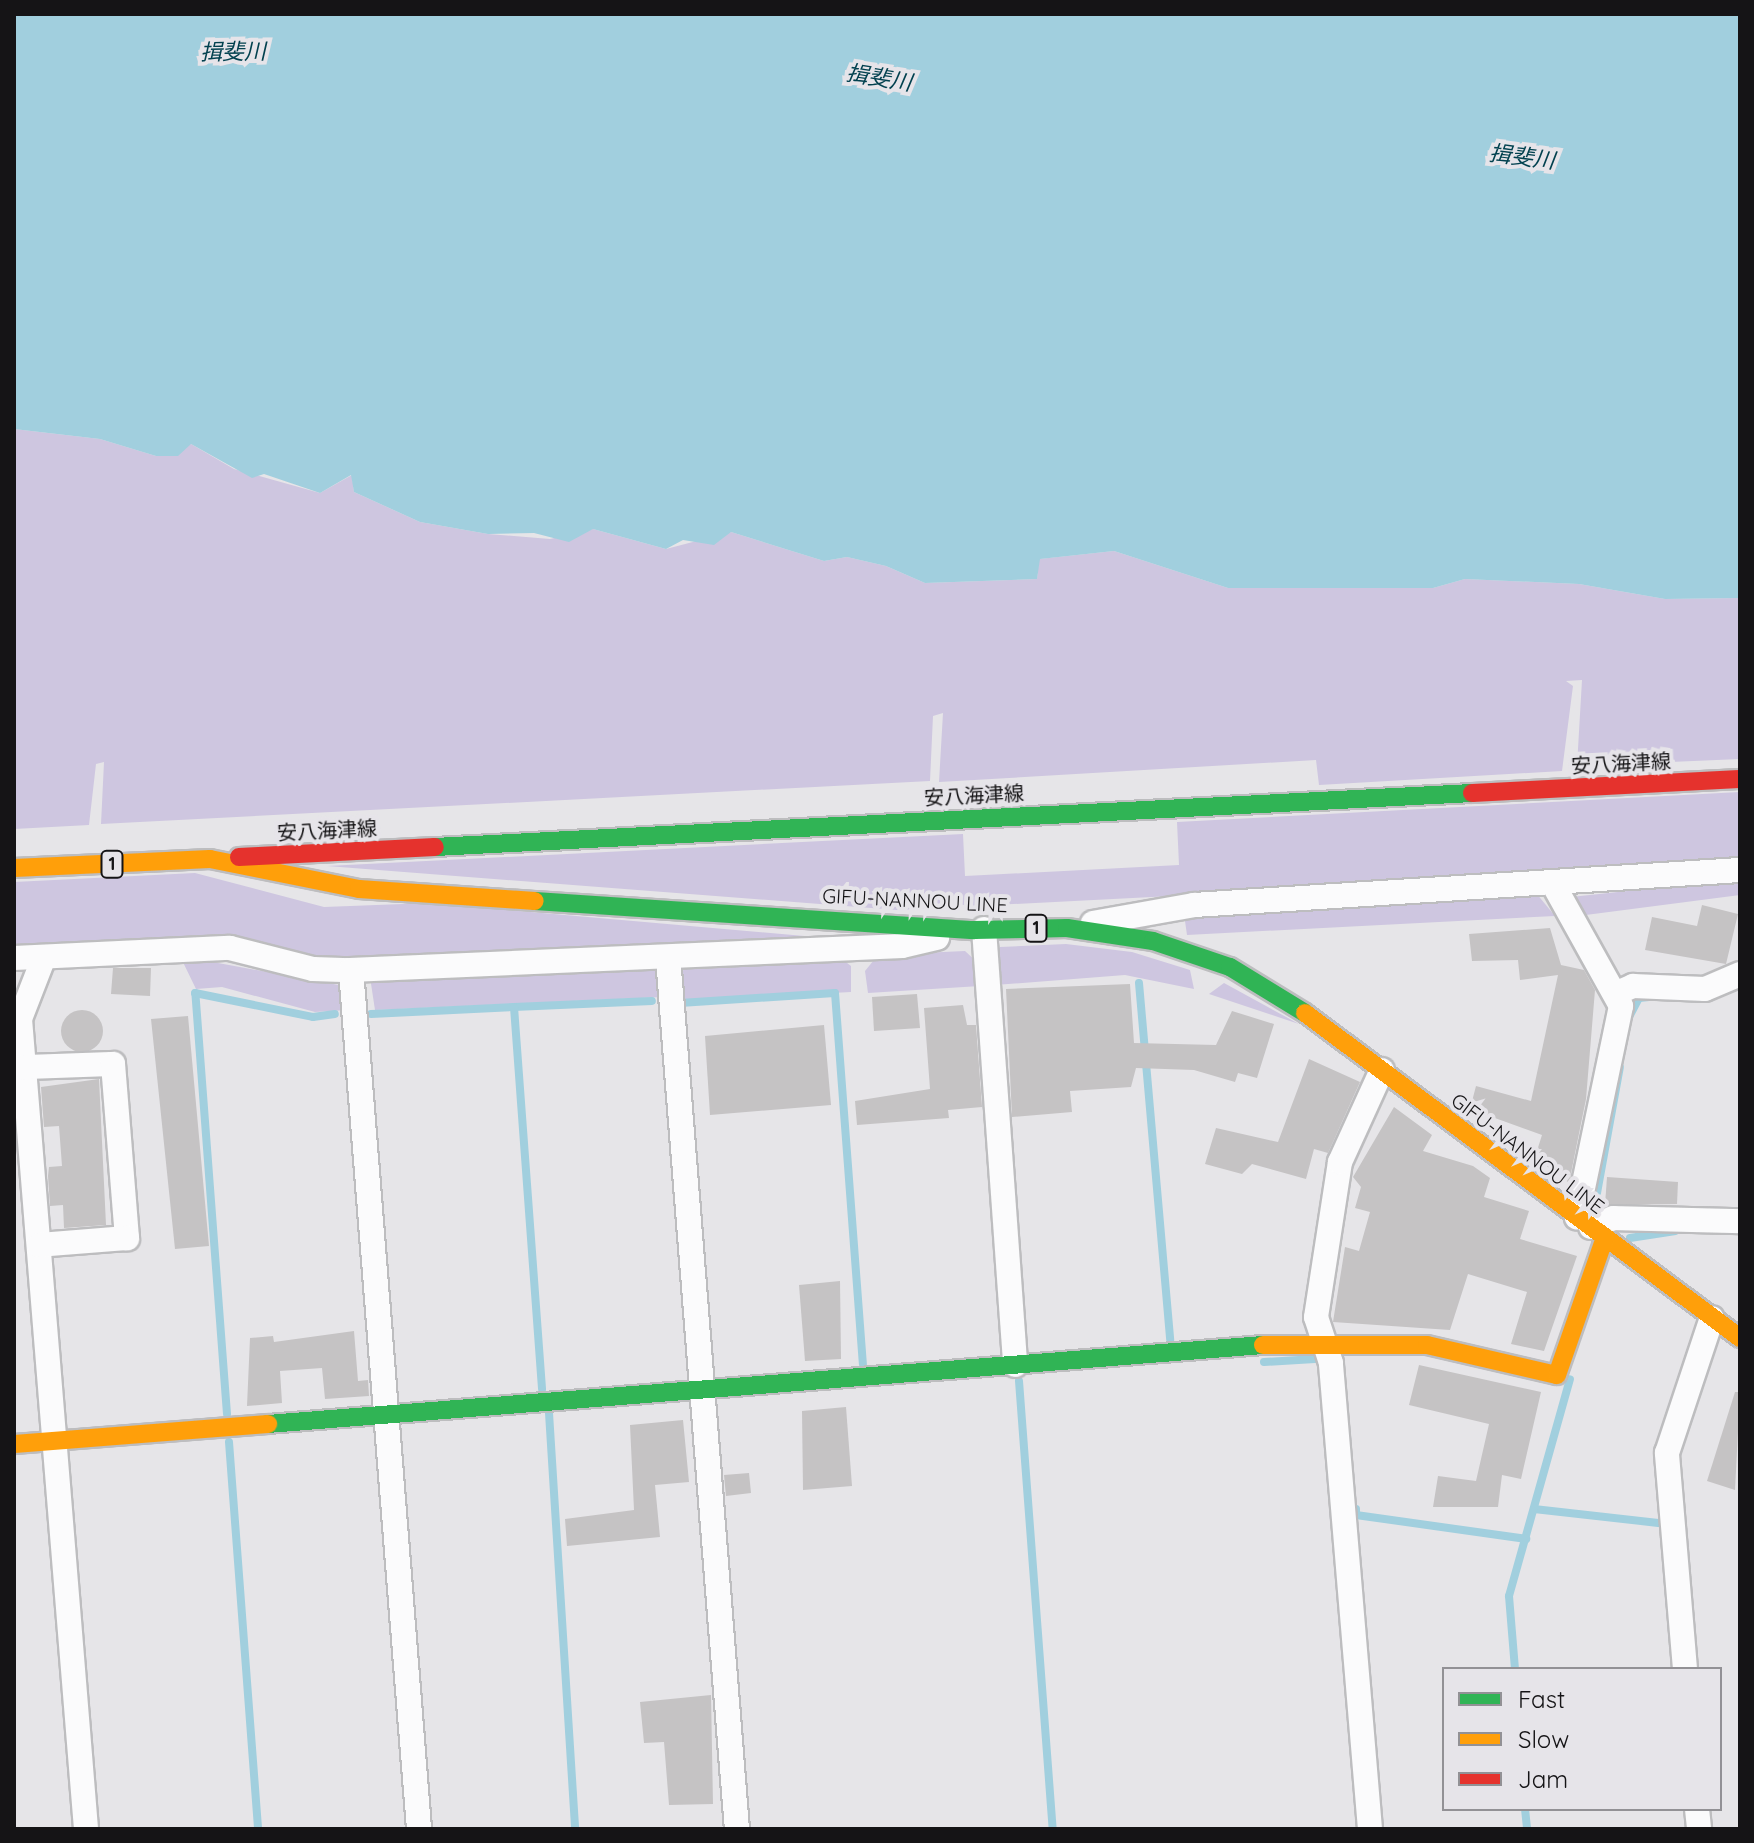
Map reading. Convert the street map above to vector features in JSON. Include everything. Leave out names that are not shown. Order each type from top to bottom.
[{"type":"main road","name":"安八海津線","points":[[210,859],[1740,779]]},
{"type":"main road","name":"GIFU-NANNOU LINE","points":[[14,868],[210,859],[359,889],[979,929],[1067,928],[1153,941],[1230,967],[1382,1070],[1740,1338]]},
{"type":"main road","points":[[14,1444],[1319,1341],[1427,1345],[1557,1375],[1591,1227]]},
{"type":"street","points":[[1067,928],[1194,905],[1740,870]]},
{"type":"street","points":[[1552,882],[1621,1006],[1591,1227],[1613,1218],[1740,1221]]},
{"type":"street","points":[[14,958],[230,948],[313,969],[351,970],[902,946],[979,929],[1015,1365]]},
{"type":"street","points":[[44,957],[20,1019],[86,1829]]},
{"type":"street","points":[[668,957],[737,1829]]},
{"type":"street","points":[[351,970],[419,1829]]},
{"type":"street","points":[[1615,994],[1633,986],[1705,989],[1740,974]]},
{"type":"street","points":[[25,1067],[113,1064],[127,1238],[39,1245]]},
{"type":"street","points":[[1370,1829],[1331,1363],[1319,1341],[1316,1317],[1340,1162],[1382,1070]]},
{"type":"street","points":[[1685,1667],[1667,1453],[1712,1318]]},
{"type":"shaded area","points":[[14,429],[100,439],[156,456],[191,444],[234,469],[320,493],[352,475],[354,492],[420,522],[488,534],[550,539],[593,529],[666,549],[731,532],[824,561],[847,557],[886,566],[925,583],[1037,579],[1039,559],[1114,551],[1228,588],[1433,588],[1465,579],[1579,584],[1665,599],[1740,598],[1740,759],[1577,766],[1582,680],[1566,681],[1573,686],[1562,771],[1319,785],[1316,760],[939,782],[943,713],[933,716],[930,781],[101,824],[104,762],[96,764],[89,825],[14,829]]},
{"type":"shaded area","points":[[1740,792],[1740,860],[1191,895],[897,910],[327,866],[963,834],[965,876],[1179,865],[1177,822]]},
{"type":"shaded area","points":[[195,873],[324,907],[429,903],[872,942],[315,961],[14,947],[14,882]]},
{"type":"shaded area","points":[[1740,879],[1740,895],[1578,916],[1571,897]]},
{"type":"shaded area","points":[[1536,893],[1555,916],[1187,935],[1185,921],[1195,913]]},
{"type":"shaded area","points":[[1066,944],[1132,952],[1190,970],[1194,989],[1125,975],[995,985],[992,961],[1000,947]]},
{"type":"shaded area","points":[[965,951],[978,963],[980,986],[868,993],[865,971],[878,955]]},
{"type":"shaded area","points":[[180,956],[344,986],[347,1010],[315,1012],[222,987],[196,989]]},
{"type":"shaded area","points":[[838,956],[851,966],[851,992],[680,1001],[677,977],[689,964]]},
{"type":"shaded area","points":[[648,963],[662,978],[663,997],[375,1010],[370,977]]},
{"type":"shaded area","points":[[1224,983],[1299,1024],[1209,994]]},
{"type":"water","name":"揖斐川","points":[[14,14],[1740,14],[1740,598],[1665,599],[1579,584],[1465,579],[1433,588],[1228,588],[1114,551],[1040,559],[1037,579],[925,583],[886,566],[847,557],[824,561],[731,532],[714,545],[683,540],[666,549],[593,529],[569,542],[534,533],[488,534],[420,522],[354,492],[351,475],[320,493],[264,474],[252,478],[191,444],[178,456],[156,456],[100,439],[14,429]]},
{"type":"building","points":[[1702,905],[1738,914],[1726,964],[1645,950],[1652,917],[1697,926]]},
{"type":"building","points":[[1550,928],[1561,965],[1584,970],[1595,990],[1586,1099],[1569,1183],[1535,1157],[1542,1135],[1470,1109],[1476,1086],[1531,1101],[1558,975],[1520,980],[1518,960],[1472,961],[1469,934]]},
{"type":"building","points":[[113,968],[151,968],[150,996],[111,994]]},
{"type":"building","points":[[1130,984],[1134,1043],[1216,1045],[1232,1011],[1274,1024],[1257,1078],[1238,1073],[1235,1082],[1194,1070],[1136,1068],[1131,1087],[1070,1091],[1072,1112],[1012,1117],[1006,989]]},
{"type":"building","points":[[917,994],[920,1028],[874,1031],[872,997]]},
{"type":"building","points":[[963,1005],[967,1025],[976,1025],[982,1107],[948,1110],[949,1118],[857,1125],[855,1101],[930,1089],[924,1008]]},
{"type":"building","points":[[82,1010],[97,1016],[103,1031],[97,1046],[82,1052],[67,1046],[61,1031],[67,1016]]},
{"type":"building","points":[[188,1016],[209,1246],[175,1249],[151,1019]]},
{"type":"building","points":[[824,1025],[831,1105],[710,1115],[705,1036]]},
{"type":"building","points":[[1309,1059],[1360,1082],[1328,1153],[1314,1149],[1306,1179],[1252,1164],[1242,1174],[1205,1164],[1216,1128],[1278,1142]]},
{"type":"building","points":[[99,1079],[106,1225],[64,1228],[63,1205],[50,1206],[48,1176],[49,1167],[62,1166],[59,1126],[44,1127],[41,1087]]},
{"type":"building","points":[[1394,1107],[1432,1135],[1423,1151],[1473,1166],[1490,1178],[1484,1197],[1529,1211],[1520,1239],[1577,1256],[1544,1351],[1511,1344],[1527,1292],[1468,1274],[1450,1330],[1333,1322],[1345,1247],[1359,1251],[1370,1212],[1355,1208],[1361,1187],[1353,1177]]},
{"type":"building","points":[[1607,1177],[1678,1182],[1677,1204],[1605,1205]]},
{"type":"building","points":[[840,1281],[841,1359],[805,1361],[799,1285]]},
{"type":"building","points":[[354,1331],[358,1381],[368,1380],[369,1396],[325,1399],[322,1368],[280,1371],[282,1403],[247,1406],[250,1338],[273,1336],[274,1342]]},
{"type":"building","points":[[1419,1365],[1541,1392],[1521,1479],[1502,1475],[1498,1507],[1433,1507],[1438,1476],[1476,1481],[1489,1424],[1409,1405]]},
{"type":"building","points":[[1735,1392],[1740,1392],[1735,1490],[1707,1481]]},
{"type":"building","points":[[846,1407],[852,1486],[803,1490],[802,1411]]},
{"type":"building","points":[[683,1420],[689,1482],[655,1485],[660,1537],[567,1546],[565,1519],[634,1510],[630,1425]]},
{"type":"building","points":[[749,1473],[751,1493],[726,1496],[724,1475]]},
{"type":"building","points":[[711,1695],[713,1804],[669,1805],[664,1742],[644,1743],[640,1702]]},
{"type":"waterway","points":[[1139,983],[1170,1340]]},
{"type":"waterway","points":[[227,1414],[195,993],[313,1017],[335,1014]]},
{"type":"waterway","points":[[680,1003],[835,993],[863,1364]]},
{"type":"waterway","points":[[1630,1015],[1639,998],[1649,997]]},
{"type":"waterway","points":[[514,1007],[652,1001]]},
{"type":"waterway","points":[[371,1014],[514,1007],[542,1389]]},
{"type":"waterway","points":[[1595,1204],[1620,1067]]},
{"type":"waterway","points":[[1630,1238],[1675,1231]]},
{"type":"waterway","points":[[1264,1362],[1315,1359]]},
{"type":"waterway","points":[[1515,1667],[1509,1596],[1570,1379]]},
{"type":"waterway","points":[[1019,1381],[1053,1829]]},
{"type":"waterway","points":[[549,1413],[575,1829]]},
{"type":"waterway","points":[[229,1442],[258,1829]]},
{"type":"waterway","points":[[1356,1509],[1356,1515],[1526,1539]]},
{"type":"waterway","points":[[1534,1509],[1658,1523]]},
{"type":"waterway","points":[[1525,1811],[1527,1829]]},
{"type":"traffic: fast","points":[[435,847],[1472,793]]},
{"type":"traffic: fast","points":[[535,901],[974,930],[1067,928],[1153,941],[1230,967],[1305,1013]]},
{"type":"traffic: fast","points":[[268,1424],[1263,1345]]},
{"type":"traffic: slow","points":[[14,868],[210,859],[359,889],[535,901]]},
{"type":"traffic: slow","points":[[1305,1013],[1740,1338]]},
{"type":"traffic: slow","points":[[1263,1345],[1427,1345],[1557,1375],[1605,1237]]},
{"type":"traffic: slow","points":[[14,1444],[268,1424]]},
{"type":"traffic: jam","points":[[1472,793],[1740,779]]},
{"type":"traffic: jam","points":[[239,857],[435,847]]}]
